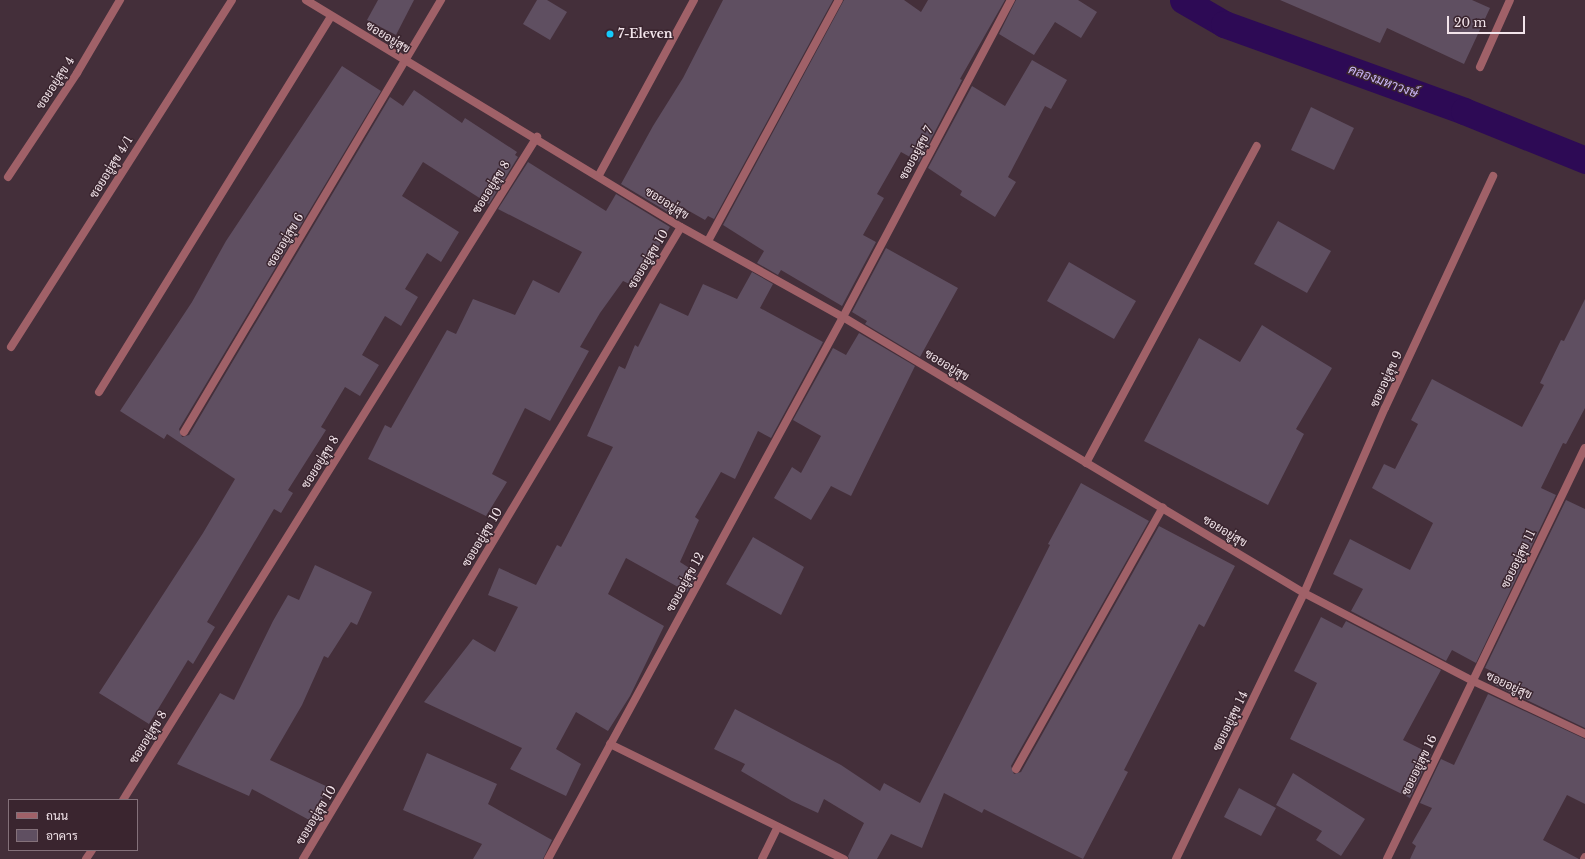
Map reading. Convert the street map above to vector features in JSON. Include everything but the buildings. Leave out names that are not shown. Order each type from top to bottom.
[{"type":"street","name":"ซอยอยู่สุข 4","points":[[8,177],[77,72],[120,0]]},
{"type":"street","name":"ซอยอยู่สุข 4/1","points":[[11,346],[232,0]]},
{"type":"street","name":"ซอยอยู่สุข","points":[[306,0],[331,17],[600,175],[681,227],[843,317],[1304,593],[1473,681],[1585,734]]},
{"type":"street","name":"ซอยอยู่สุข 6","points":[[184,432],[441,0]]},
{"type":"street","points":[[600,175],[694,0]]},
{"type":"street","points":[[708,241],[840,0]]},
{"type":"street","name":"ซอยอยู่สุข 7","points":[[843,317],[1010,0]]},
{"type":"street","points":[[1480,67],[1510,0]]},
{"type":"street","points":[[99,392],[331,17]]},
{"type":"street","name":"ซอยอยู่สุข 8","points":[[124,799],[536,137]]},
{"type":"street","points":[[1086,463],[1258,146]]},
{"type":"street","name":"ซอยอยู่สุข 9","points":[[1304,593],[1389,400],[1493,176]]},
{"type":"street","name":"ซอยอยู่สุข 10","points":[[303,859],[681,227]]},
{"type":"street","name":"ซอยอยู่สุข 12","points":[[548,859],[843,317]]},
{"type":"street","name":"ซอยอยู่สุข 11","points":[[1473,681],[1585,448]]},
{"type":"street","points":[[1016,769],[1163,508]]},
{"type":"street","name":"ซอยอยู่สุข 14","points":[[1176,859],[1304,593]]},
{"type":"street","name":"ซอยอยู่สุข 16","points":[[1387,859],[1473,681]]},
{"type":"street","points":[[610,744],[777,828],[844,859]]},
{"type":"street","points":[[762,859],[777,828]]},
{"type":"waterway","name":"คลองมหาวงษ์","points":[[1183,0],[1224,24],[1464,111],[1585,160]]},
{"type":"place","name":"7-Eleven","points":[[610,34]]}]
